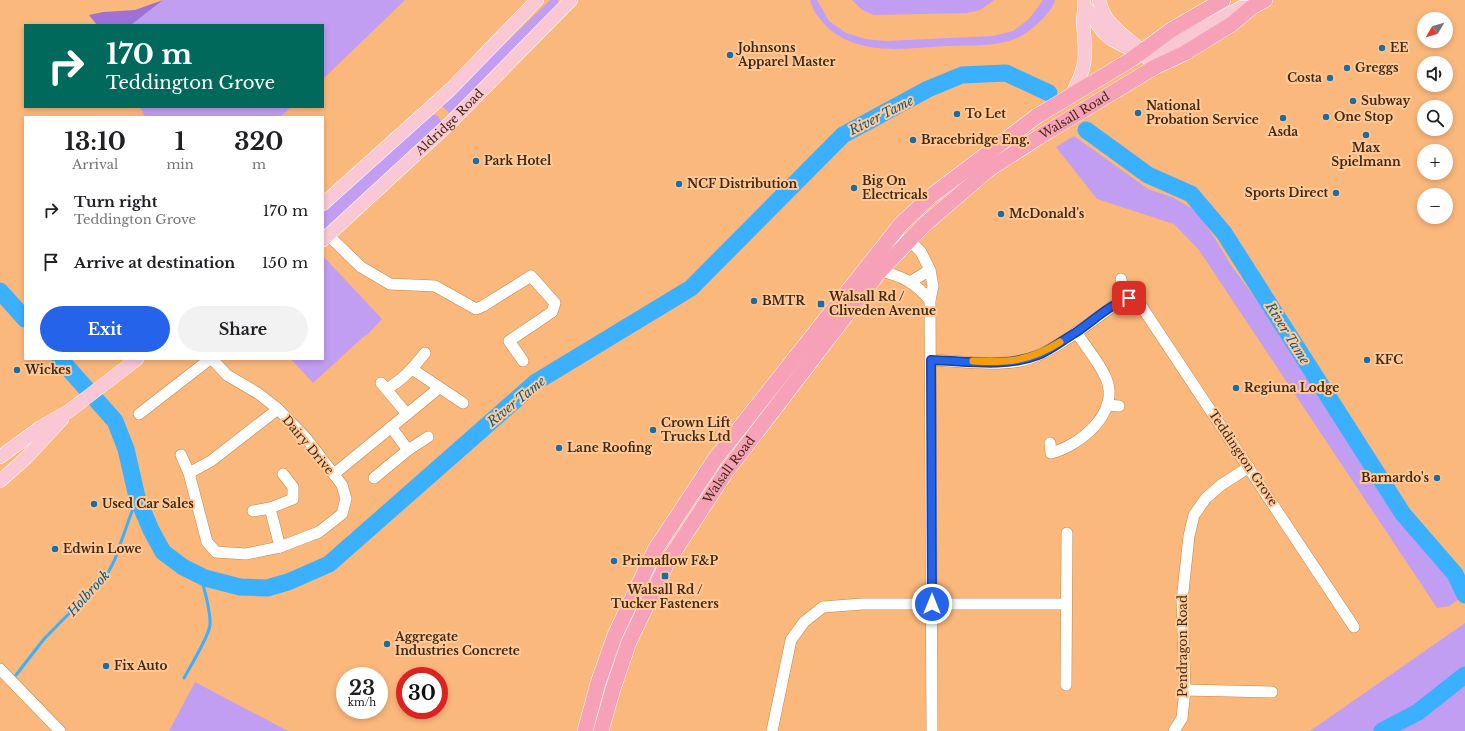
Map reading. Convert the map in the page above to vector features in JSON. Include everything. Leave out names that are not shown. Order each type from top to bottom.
[{"type":"highway","name":"Walsall Road","points":[[585,731],[598,683],[615,635],[655,550],[715,459],[832,309],[901,224],[931,196],[1022,127],[1071,96],[1138,48],[1223,0]]},
{"type":"highway","name":"Walsall Road","points":[[601,731],[629,642],[668,561],[726,472],[880,271],[909,240],[988,170],[1155,67],[1185,53],[1232,24],[1252,7],[1265,0]]},
{"type":"main road","name":"Aldridge Road","points":[[324,203],[451,89],[537,0]]},
{"type":"main road","name":"Aldridge Road","points":[[326,238],[450,123],[572,0]]},
{"type":"main road","points":[[1099,0],[1105,18],[1118,33],[1138,48],[1155,67]]},
{"type":"main road","points":[[1084,3],[1103,32],[1111,39],[1124,46],[1138,48]]},
{"type":"main road","points":[[1071,96],[1082,76],[1085,66],[1086,54],[1083,19],[1084,3]]},
{"type":"main road","name":"Walsall Road","points":[[1138,48],[1158,52],[1242,7],[1252,7]]},
{"type":"main road","points":[[0,457],[41,427],[69,411],[136,360]]},
{"type":"main road","points":[[125,369],[141,360]]},
{"type":"main road","points":[[0,481],[26,458],[69,411]]},
{"type":"street","points":[[326,238],[362,267],[390,284],[435,286],[476,309],[531,276],[555,303],[552,312],[509,341],[523,361]]},
{"type":"street","name":"Walsall Road","points":[[832,309],[898,239],[909,240]]},
{"type":"street","points":[[909,240],[921,252],[930,270],[933,286],[930,300],[932,731]]},
{"type":"street","points":[[910,282],[930,270]]},
{"type":"street","points":[[880,271],[897,274],[910,282],[930,300]]},
{"type":"street","points":[[931,360],[988,362],[1021,360],[1039,355],[1076,332],[1120,301],[1126,300],[1121,279]]},
{"type":"street","name":"Teddington Grove","points":[[1126,300],[1129,298],[1138,301],[1146,312],[1354,627]]},
{"type":"street","points":[[1050,443],[1050,453],[1061,451],[1076,442],[1099,422],[1107,405],[1109,391],[1107,379],[1076,332]]},
{"type":"street","points":[[407,414],[384,386],[399,382],[425,353]]},
{"type":"street","points":[[139,414],[210,360]]},
{"type":"street","name":"Dairy Drive","points":[[181,455],[189,473],[207,542],[216,552],[246,554],[280,547],[319,532],[342,514],[346,500],[342,485],[306,438],[278,409],[259,394],[227,375],[212,360]]},
{"type":"street","points":[[412,369],[463,403]]},
{"type":"street","points":[[334,474],[439,388]]},
{"type":"street","points":[[1107,405],[1120,406]]},
{"type":"street","points":[[189,473],[211,461],[278,409]]},
{"type":"street","points":[[391,427],[408,450]]},
{"type":"street","points":[[374,478],[408,450],[428,437]]},
{"type":"street","name":"Pendragon Road","points":[[1174,731],[1182,718],[1185,690],[1182,601],[1189,536],[1194,515],[1206,498],[1221,485],[1249,467]]},
{"type":"street","points":[[253,511],[270,508],[293,499],[293,487],[283,474]]},
{"type":"street","points":[[270,508],[280,547]]},
{"type":"street","points":[[1066,685],[1067,533]]},
{"type":"street","points":[[772,731],[791,640],[797,630],[813,614],[823,608],[834,606],[932,604],[1066,604]]},
{"type":"street","points":[[0,669],[60,731]]},
{"type":"street","points":[[1185,690],[1272,692]]},
{"type":"shaded area","points":[[163,0],[405,0],[324,78],[324,24],[132,24]]},
{"type":"shaded area","points":[[163,0],[132,24],[96,24],[89,15],[103,12],[135,10]]},
{"type":"shaded area","points":[[550,0],[558,0],[559,4],[450,114],[442,106],[444,103]]},
{"type":"shaded area","points":[[810,0],[817,0],[829,21],[846,33],[866,39],[885,41],[993,36],[1013,31],[1029,19],[1043,0],[1055,0],[1049,11],[1034,27],[1017,38],[1009,41],[983,45],[885,49],[855,43],[841,37],[828,28],[815,11]]},
{"type":"shaded area","points":[[852,0],[994,0],[980,10],[967,13],[874,15],[862,10]]},
{"type":"shaded area","points":[[140,108],[290,108],[281,116],[144,116]]},
{"type":"shaded area","points":[[433,114],[438,116],[442,123],[324,233],[324,212]]},
{"type":"shaded area","points":[[1074,136],[1148,189],[1172,197],[1191,208],[1204,221],[1231,265],[1304,365],[1378,488],[1423,548],[1446,575],[1459,599],[1449,606],[1437,608],[1199,250],[1174,224],[1097,199],[1056,147]]},
{"type":"shaded area","points":[[324,257],[382,319],[368,334],[313,383],[292,360],[324,360]]},
{"type":"shaded area","points":[[658,558],[662,560],[596,731],[590,731],[628,617]]},
{"type":"shaded area","points":[[1465,623],[1465,731],[1310,731]]},
{"type":"shaded area","points":[[195,682],[288,731],[169,731]]},
{"type":"waterway","name":"River Tame","points":[[61,360],[115,421],[126,449],[137,497],[151,530],[163,552],[183,567],[205,578],[240,587],[267,588],[288,582],[329,564],[536,382],[691,288],[843,135],[928,89],[962,75],[1006,73],[1049,93]]},
{"type":"waterway","name":"River Tame","points":[[1086,130],[1148,175],[1191,194],[1224,233],[1403,514],[1455,574],[1465,595]]},
{"type":"waterway","name":"River Tame","points":[[0,291],[24,318]]},
{"type":"waterway","name":"Holbrook","points":[[16,675],[44,639],[107,575],[115,559],[137,497]]},
{"type":"waterway","points":[[184,678],[203,644],[210,625],[208,607],[201,576]]},
{"type":"waterway","name":"River Tame","points":[[1382,731],[1418,712],[1465,675]]},
{"type":"slow traffic","points":[[973,361],[1002,362],[1021,360],[1039,355],[1060,342]]},
{"type":"place","name":"EE","points":[[1382,48]]},
{"type":"place","name":"Johnsons Apparel Master","points":[[730,55]]},
{"type":"place","name":"Greggs","points":[[1347,68]]},
{"type":"place","name":"Costa","points":[[1330,78]]},
{"type":"place","name":"Subway","points":[[1353,101]]},
{"type":"place","name":"National Probation Service","points":[[1138,113]]},
{"type":"place","name":"To Let","points":[[957,114]]},
{"type":"place","name":"One Stop","points":[[1326,117]]},
{"type":"place","name":"Asda","points":[[1283,118]]},
{"type":"place","name":"Max Spielmann","points":[[1366,135]]},
{"type":"place","name":"Bracebridge Eng.","points":[[913,140]]},
{"type":"place","name":"Park Hotel","points":[[476,161]]},
{"type":"place","name":"NCF Distribution","points":[[679,184]]},
{"type":"place","name":"Big On Electricals","points":[[854,188]]},
{"type":"place","name":"Sports Direct","points":[[1336,193]]},
{"type":"place","name":"McDonald's","points":[[1001,214]]},
{"type":"place","name":"BMTR","points":[[754,301]]},
{"type":"place","name":"Walsall Rd / Cliveden Avenue","points":[[821,304]]},
{"type":"place","name":"KFC","points":[[1367,360]]},
{"type":"place","name":"Wickes","points":[[17,370]]},
{"type":"place","name":"Regiuna Lodge","points":[[1236,388]]},
{"type":"place","name":"Crown Lift Trucks Ltd","points":[[653,430]]},
{"type":"place","name":"Lane Roofing","points":[[559,448]]},
{"type":"place","name":"Barnardo's","points":[[1437,478]]},
{"type":"place","name":"Used Car Sales","points":[[94,504]]},
{"type":"place","name":"Edwin Lowe","points":[[55,549]]},
{"type":"place","name":"Primaflow F&P","points":[[614,561]]},
{"type":"place","name":"Walsall Rd / Tucker Fasteners","points":[[665,576]]},
{"type":"place","name":"Aggregate Industries Concrete","points":[[387,644]]},
{"type":"place","name":"Fix Auto","points":[[106,666]]},
{"type":"route","points":[[932,604],[931,360],[1002,362],[1021,360],[1039,355],[1058,344],[1120,301],[1129,298]]}]
